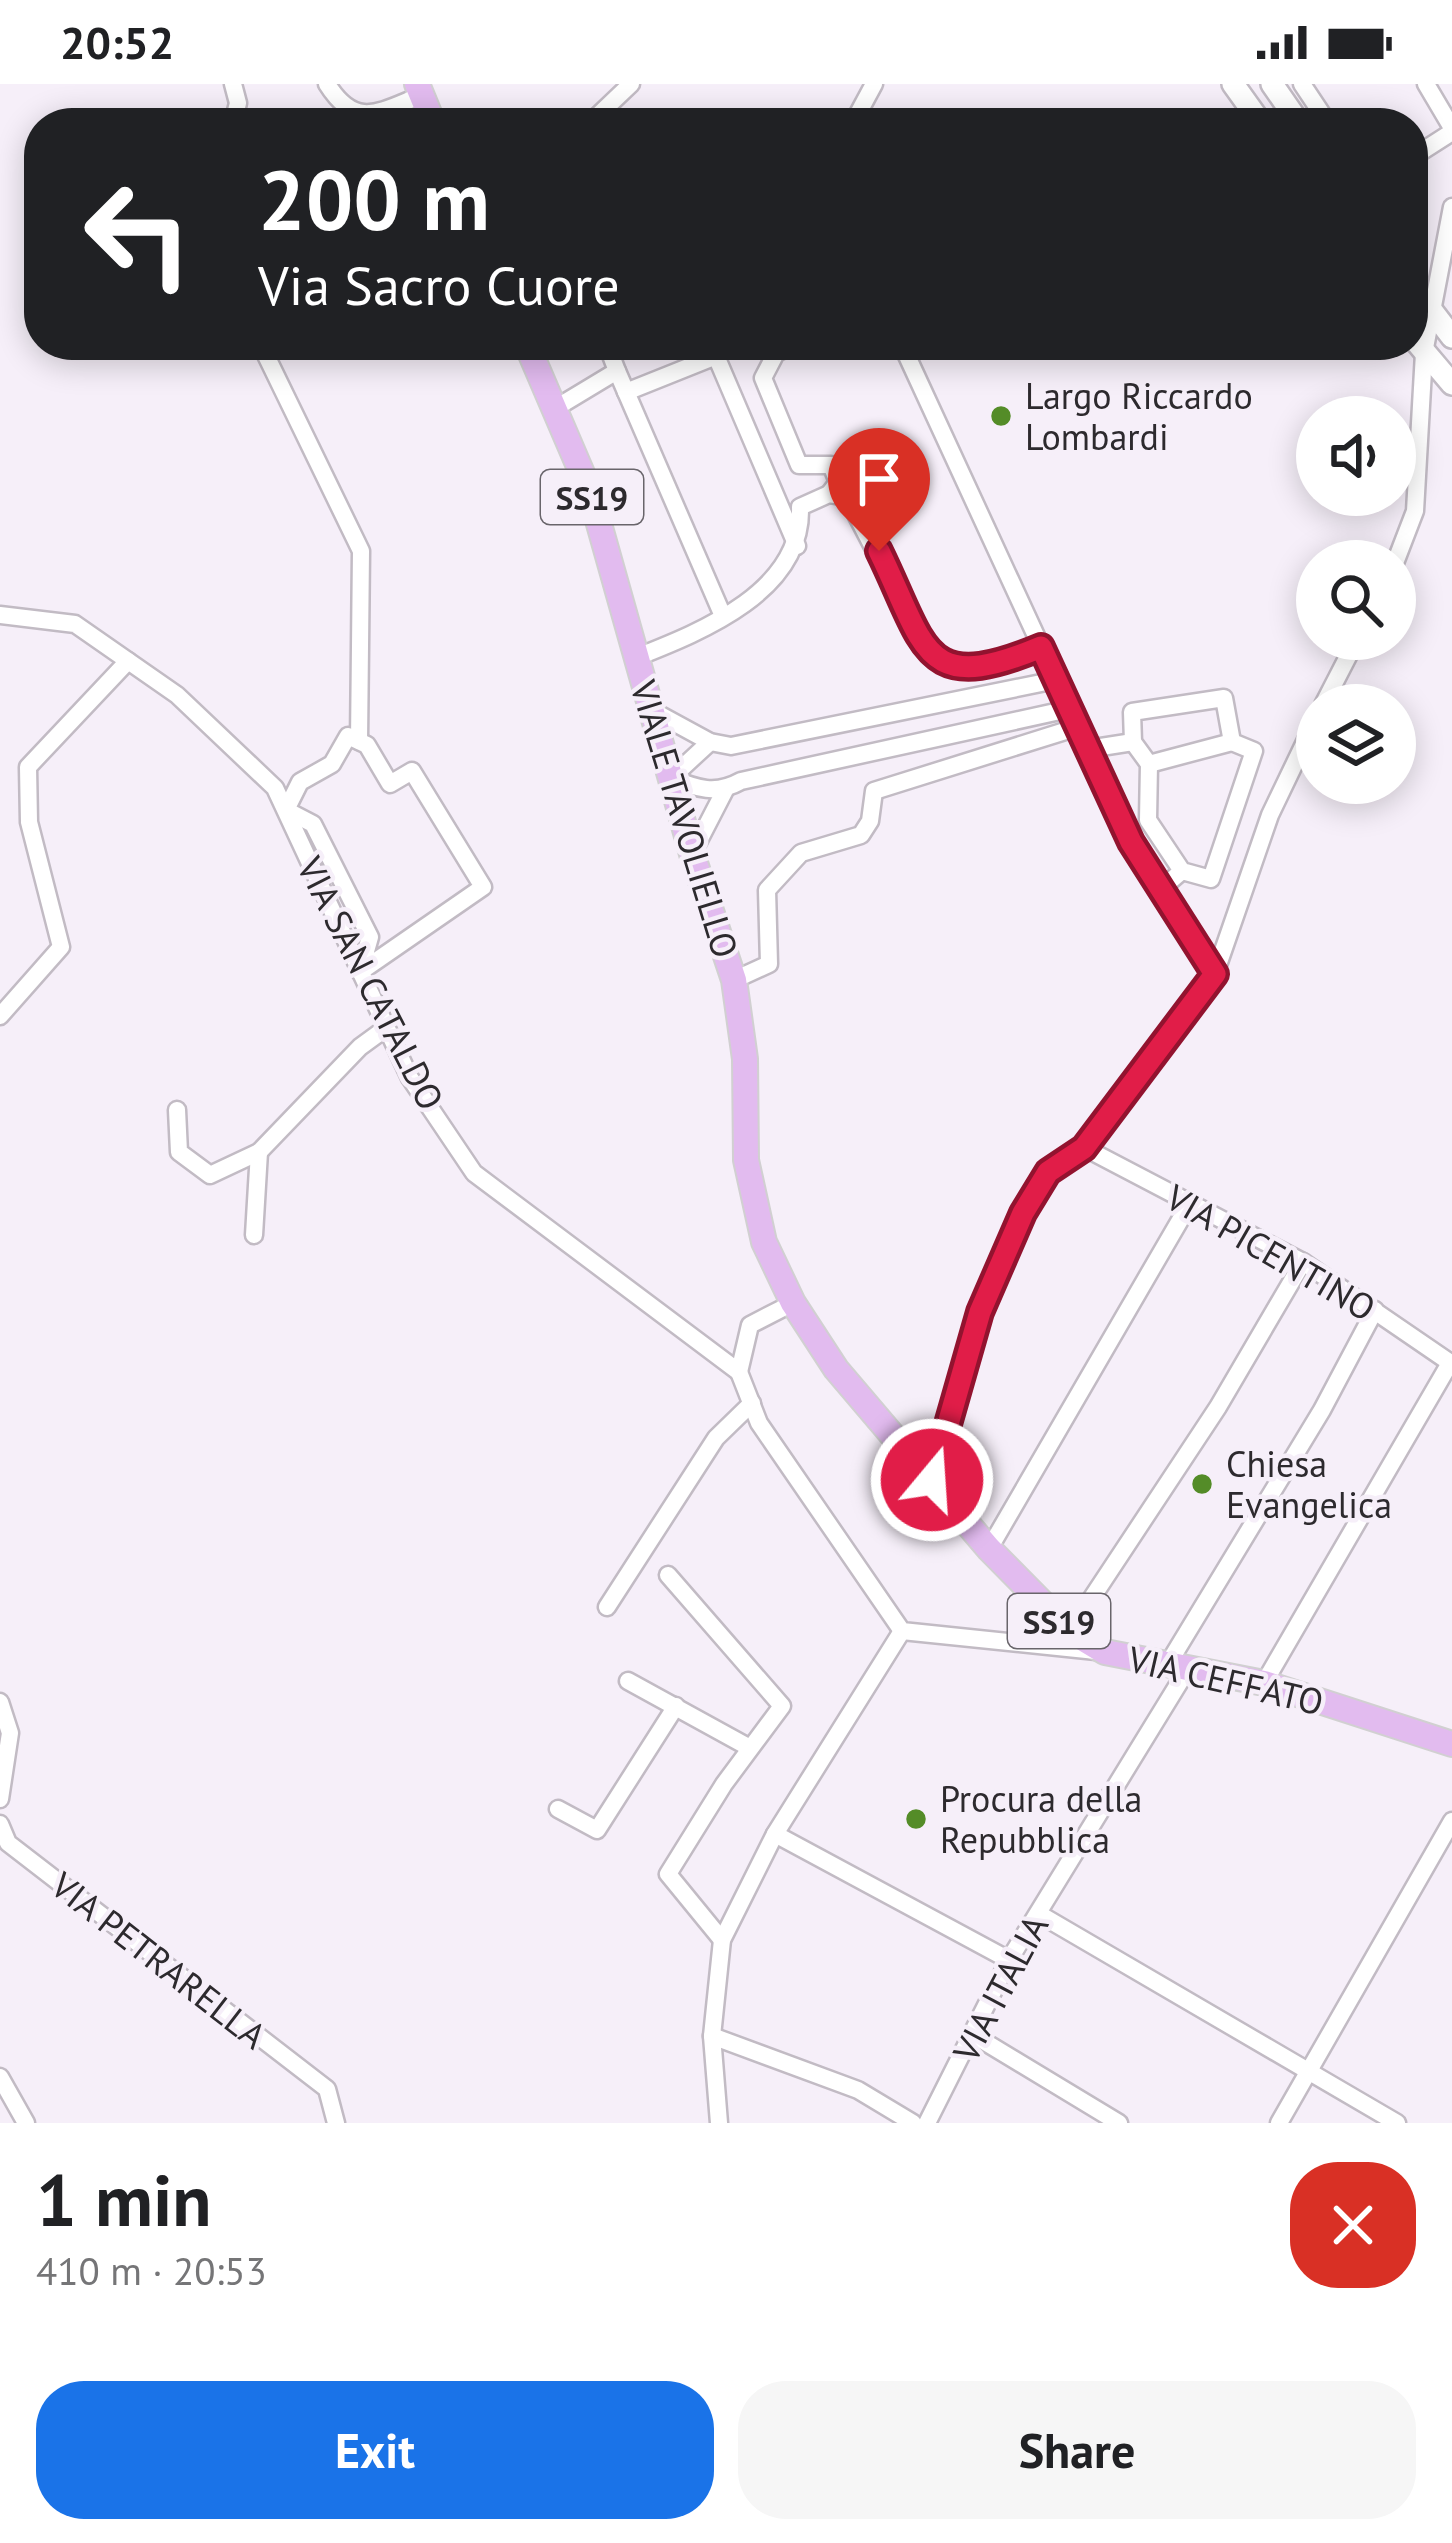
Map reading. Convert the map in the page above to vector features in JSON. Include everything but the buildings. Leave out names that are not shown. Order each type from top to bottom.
[{"type":"main road","name":"VIALE TAVOLIELLO","points":[[533,360],[590,492],[692,854],[734,980],[746,1059],[746,1160],[764,1242],[793,1303]]},
{"type":"main road","name":"VIA CEFFATO","points":[[793,1303],[836,1369],[989,1549],[1070,1631],[1105,1652],[1264,1683],[1452,1744]]},
{"type":"street","points":[[327,84],[346,108]]},
{"type":"street","points":[[606,108],[631,84]]},
{"type":"street","points":[[1426,84],[1452,130]]},
{"type":"street","points":[[379,108],[419,89]]},
{"type":"street","points":[[1428,322],[1452,207]]},
{"type":"street","points":[[1428,307],[1452,337]]},
{"type":"street","points":[[1428,356],[1452,384]]},
{"type":"street","points":[[269,360],[362,551],[358,741]]},
{"type":"street","points":[[613,360],[723,616]]},
{"type":"street","points":[[626,392],[706,360]]},
{"type":"street","points":[[718,360],[797,546]]},
{"type":"street","points":[[637,656],[723,616],[770,584],[797,546],[800,507],[829,494],[838,482],[831,465],[800,465],[763,378],[772,360]]},
{"type":"street","points":[[909,360],[1131,842],[1215,974]]},
{"type":"street","points":[[1404,540],[1415,512],[1419,360]]},
{"type":"street","points":[[554,409],[617,371]]},
{"type":"street","points":[[829,494],[847,497],[931,657],[956,670],[994,666],[1041,647]]},
{"type":"street","name":"VIA SAN CATALDO","points":[[0,615],[75,624],[177,695],[275,788],[410,1078],[474,1173],[740,1372]]},
{"type":"street","points":[[0,1016],[62,947],[29,822],[28,767],[128,661]]},
{"type":"street","points":[[653,711],[710,742],[731,746],[1057,680]]},
{"type":"street","points":[[1149,764],[1232,742],[1254,751],[1211,879],[1182,872],[1148,820],[1149,764],[1133,742],[1132,712],[1224,698],[1232,742]]},
{"type":"street","points":[[710,742],[671,778],[701,790],[725,790],[741,781],[1069,709]]},
{"type":"street","points":[[734,980],[769,964],[767,890],[801,853],[861,836],[870,821],[874,791],[1078,727]]},
{"type":"street","points":[[286,811],[300,782],[332,764],[349,736],[367,745],[390,784],[412,770],[482,886],[360,972]]},
{"type":"street","points":[[1088,749],[1133,742]]},
{"type":"street","points":[[932,1480],[980,1312],[1010,1240],[1048,1172],[1084,1148],[1215,974],[1270,815],[1296,761]]},
{"type":"street","points":[[692,854],[725,790]]},
{"type":"street","points":[[1161,889],[1182,872]]},
{"type":"street","points":[[177,1110],[179,1152],[210,1175],[259,1152],[359,1047],[386,1028]]},
{"type":"street","name":"VIA PICENTINO","points":[[1084,1148],[1303,1262],[1451,1364]]},
{"type":"street","points":[[254,1235],[259,1152]]},
{"type":"street","points":[[989,1549],[1190,1203]]},
{"type":"street","points":[[1070,1631],[1228,1392],[1303,1262]]},
{"type":"street","points":[[793,1303],[749,1325],[740,1372],[759,1424],[902,1631],[1105,1652]]},
{"type":"street","name":"VIA ITALIA","points":[[927,2123],[975,2036],[1009,1960],[1375,1310]]},
{"type":"street","points":[[1264,1683],[1451,1364]]},
{"type":"street","points":[[607,1606],[716,1438],[752,1403]]},
{"type":"street","points":[[668,1575],[782,1706],[668,1874],[722,1940]]},
{"type":"street","points":[[719,2123],[712,2036],[722,1940],[775,1834],[902,1631]]},
{"type":"street","points":[[628,1682],[750,1748]]},
{"type":"street","points":[[0,1702],[10,1732],[0,1799]]},
{"type":"street","points":[[558,1809],[597,1830],[676,1706]]},
{"type":"street","points":[[1279,2123],[1452,1821]]},
{"type":"street","name":"VIA PETRARELLA","points":[[0,1824],[8,1843],[327,2089],[336,2123]]},
{"type":"street","points":[[775,1834],[1009,1960]]},
{"type":"street","points":[[1039,1914],[1396,2123]]},
{"type":"street","points":[[712,2036],[858,2090],[913,2123]]},
{"type":"street","points":[[975,2036],[1120,2123]]},
{"type":"street","points":[[0,2077],[26,2123]]},
{"type":"place","name":"Largo Riccardo Lombardi","points":[[1001,416]]},
{"type":"place","name":"Chiesa Evangelica","points":[[1202,1484]]},
{"type":"place","name":"Procura della Repubblica","points":[[916,1819]]},
{"type":"route","points":[[879,551],[931,657],[956,670],[994,666],[1041,647],[1131,842],[1215,974],[1084,1148],[1048,1172],[1023,1213],[980,1312],[932,1480]]}]
